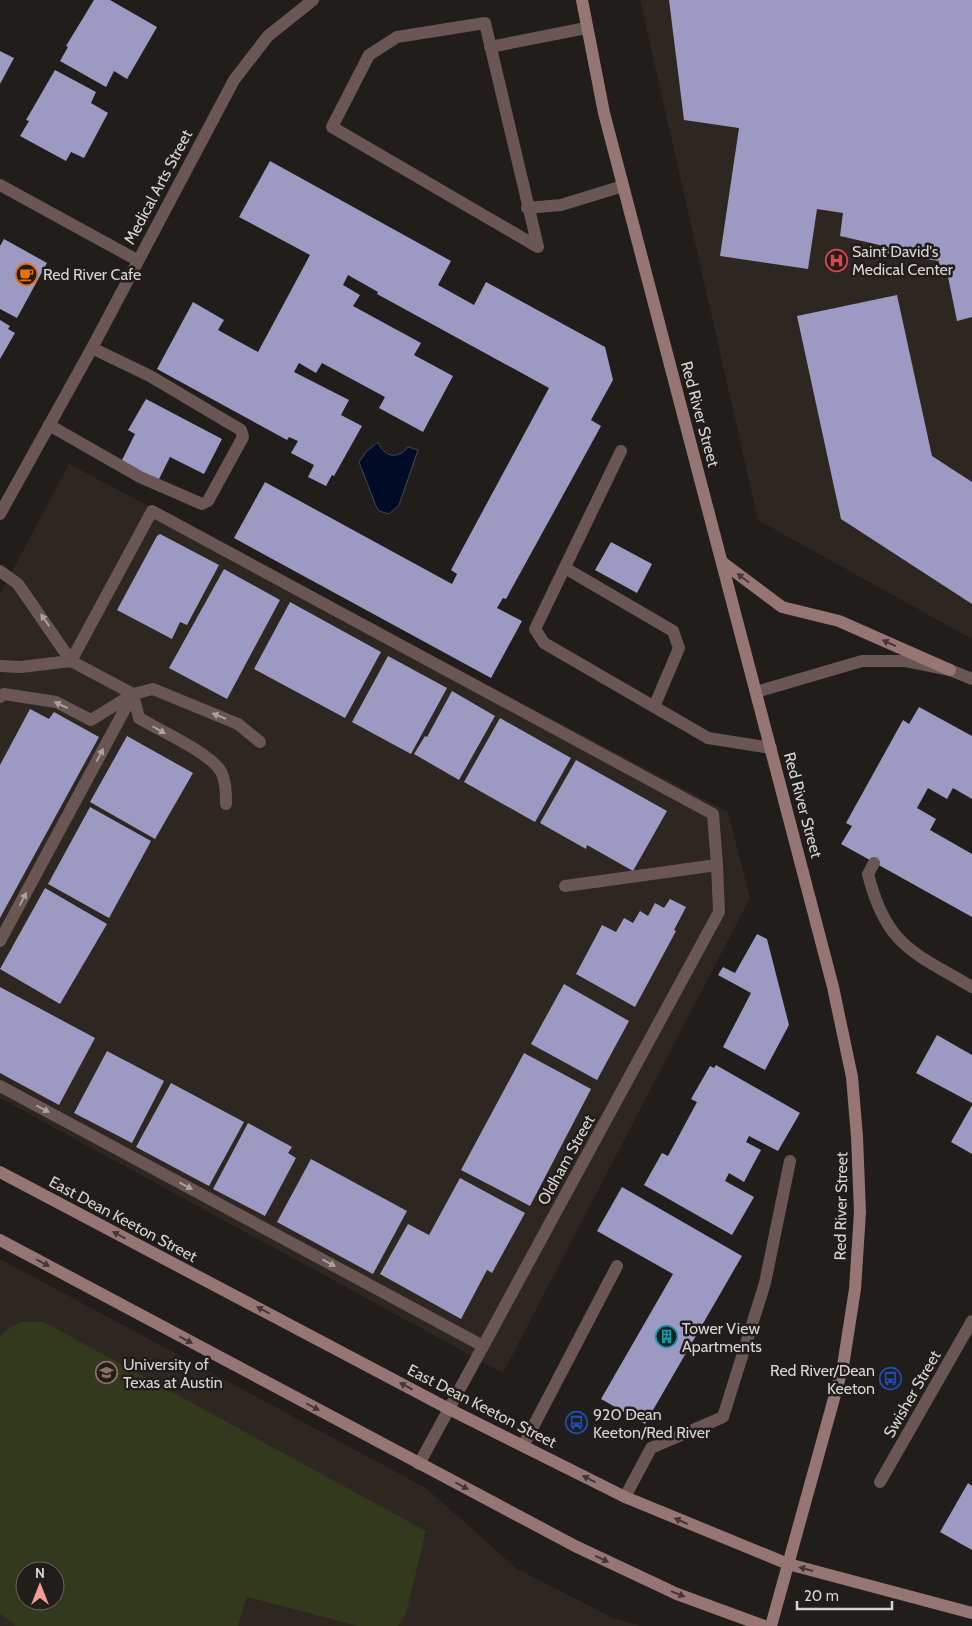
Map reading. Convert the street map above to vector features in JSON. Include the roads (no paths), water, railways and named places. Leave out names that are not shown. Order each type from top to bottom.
[{"type":"main road","name":"Red River Street","points":[[582,0],[604,113],[833,986],[852,1077],[860,1212],[855,1289],[843,1366],[771,1626]]},
{"type":"main road","points":[[722,562],[782,607],[839,621],[950,670]]},
{"type":"main road","name":"East Dean Keeton Street","points":[[0,1172],[449,1409],[625,1497],[788,1564],[972,1612]]},
{"type":"main road","points":[[0,1240],[583,1550],[677,1594],[764,1626]]},
{"type":"street","name":"Medical Arts Street","points":[[0,514],[92,348],[234,80],[268,36],[309,1]]},
{"type":"street","points":[[485,23],[490,47],[527,208],[538,247],[332,127],[369,55],[397,37],[485,23]]},
{"type":"street","points":[[490,47],[586,28]]},
{"type":"street","points":[[0,185],[138,260]]},
{"type":"street","points":[[527,208],[560,205],[623,186]]},
{"type":"street","points":[[49,425],[155,484],[202,504],[208,501],[243,437],[241,430],[150,376],[92,348]]},
{"type":"street","points":[[621,451],[536,629],[544,643],[708,738],[771,748]]},
{"type":"street","name":"Oldham Street","points":[[71,661],[152,511],[713,814],[719,912],[419,1464]]},
{"type":"street","points":[[565,568],[673,631],[679,648],[654,707]]},
{"type":"street","points":[[0,571],[18,584],[71,661],[133,694],[139,718],[209,759],[220,771],[225,784],[226,804]]},
{"type":"street","points":[[0,666],[21,667],[71,661]]},
{"type":"street","points":[[756,692],[862,661],[906,661],[950,670],[972,679]]},
{"type":"street","points":[[0,697],[4,694],[56,702],[90,720],[133,694],[153,689],[238,724],[260,742]]},
{"type":"street","points":[[0,942],[133,694]]},
{"type":"street","points":[[874,863],[868,874],[872,890],[892,933],[910,950],[972,987]]},
{"type":"street","points":[[565,886],[717,865]]},
{"type":"street","points":[[0,1086],[483,1346]]},
{"type":"street","points":[[625,1497],[651,1448],[723,1417],[765,1283],[790,1161]]},
{"type":"street","points":[[523,1446],[617,1266]]},
{"type":"street","name":"Swisher Street","points":[[880,1482],[972,1321]]},
{"type":"water","points":[[378,442],[387,454],[392,455],[400,454],[408,447],[418,450],[399,505],[389,514],[379,511],[376,506],[359,462],[366,452]]},
{"type":"place","name":"Saint David's Medical Center","points":[[836,260]]},
{"type":"place","name":"Red River Cafe","points":[[27,274]]},
{"type":"place","name":"Tower View Apartments","points":[[666,1337]]},
{"type":"place","name":"University of Texas at Austin","points":[[107,1373]]},
{"type":"place","name":"Red River/Dean Keeton","points":[[891,1379]]},
{"type":"place","name":"920 Dean Keeton/Red River","points":[[577,1423]]}]
